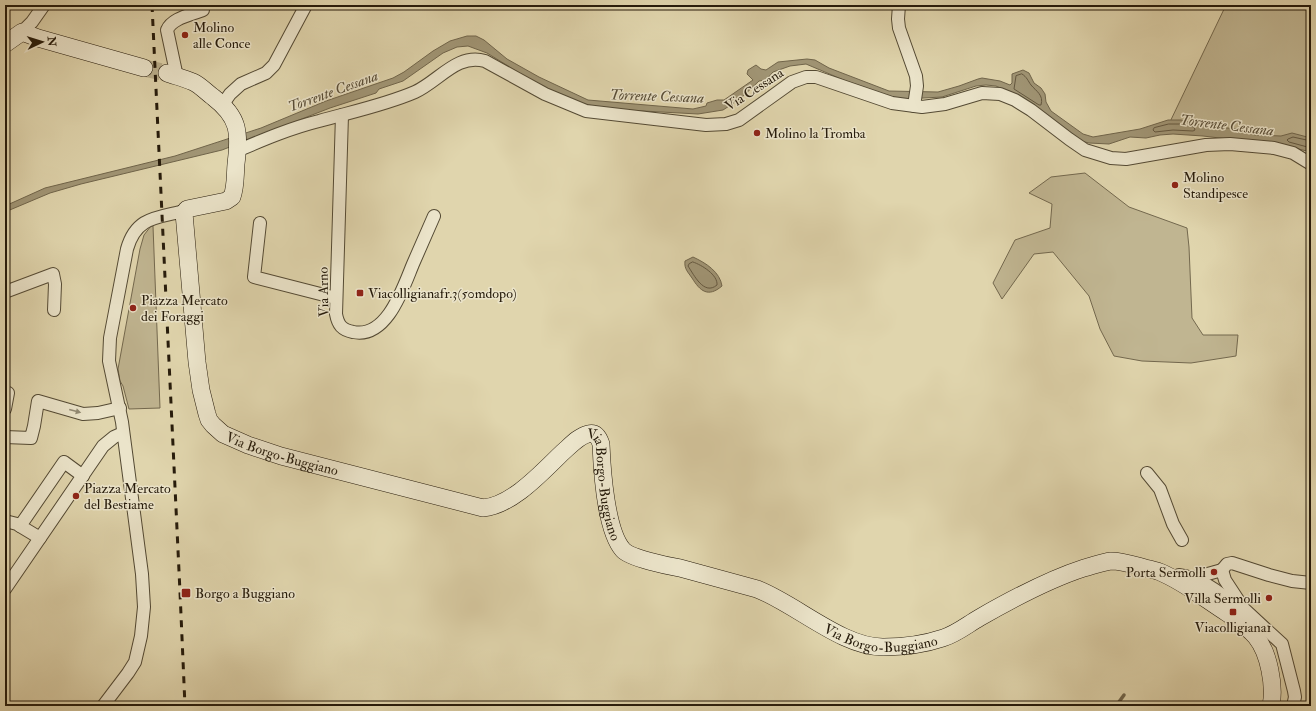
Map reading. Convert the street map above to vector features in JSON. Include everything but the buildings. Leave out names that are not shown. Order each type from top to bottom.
[{"type":"street","points":[[5,44],[22,32],[32,22],[44,5]]},
{"type":"street","points":[[223,104],[230,94],[242,84],[266,72],[274,65],[306,5]]},
{"type":"street","points":[[899,5],[899,28],[914,69],[916,86],[914,106]]},
{"type":"street","points":[[103,706],[135,662],[143,620],[144,601],[142,574],[120,408],[112,380],[108,356],[115,309],[130,237],[141,224],[151,219],[204,205],[226,201],[232,197],[235,186],[235,172],[239,150],[237,129],[234,119],[223,104],[194,83],[172,75],[167,30],[169,25],[175,21],[203,10]]},
{"type":"street","points":[[22,32],[38,38],[144,68]]},
{"type":"street","name":"Via Cessana","points":[[239,150],[300,126],[404,96],[426,86],[453,67],[472,59],[485,61],[545,94],[586,111],[696,124],[722,125],[739,120],[792,82],[806,77],[825,80],[892,103],[914,106],[938,106],[982,93],[994,93],[1008,97],[1031,110],[1086,150],[1111,158],[1126,159],[1206,145],[1230,144],[1280,149],[1293,153],[1311,164]]},
{"type":"street","name":"Via Arno","points":[[342,115],[336,298],[336,314],[338,324],[348,331],[358,333],[367,332],[387,318],[398,302],[434,216]]},
{"type":"street","name":"Via Borgo-Buggiano","points":[[184,211],[196,362],[200,390],[209,420],[223,434],[248,445],[281,456],[483,508],[491,507],[508,499],[532,481],[574,443],[588,434],[596,435],[601,444],[606,498],[610,521],[618,544],[626,553],[654,563],[772,594],[835,631],[866,646],[882,648],[914,645],[944,638],[1015,598],[1055,579],[1101,563],[1121,562],[1159,571],[1175,579]]},
{"type":"street","points":[[260,223],[254,277],[336,298]]},
{"type":"street","points":[[5,292],[52,274],[55,284],[54,310]]},
{"type":"street","points":[[5,409],[8,393]]},
{"type":"street","points":[[5,437],[30,438],[34,426],[38,401],[83,414],[98,413],[120,408]]},
{"type":"street","points":[[5,589],[103,446],[114,437],[122,427]]},
{"type":"street","points":[[20,526],[64,462],[83,476]]},
{"type":"street","points":[[1147,473],[1160,489],[1173,524],[1182,540]]},
{"type":"street","points":[[5,521],[20,526],[40,538]]},
{"type":"street","points":[[1195,578],[1222,570],[1227,564],[1232,563],[1292,581],[1311,583]]},
{"type":"street","points":[[1222,570],[1228,593],[1246,618],[1257,637],[1267,660],[1273,688],[1271,706]]},
{"type":"street","points":[[1228,593],[1195,578],[1179,575],[1175,579],[1246,618],[1282,644],[1294,691],[1295,697],[1293,706]]},
{"type":"shaded area","points":[[1226,5],[1311,5],[1311,140],[1295,143],[1168,126]]},
{"type":"shaded area","points":[[1085,173],[1129,207],[1187,228],[1192,318],[1203,335],[1238,335],[1236,356],[1191,363],[1142,361],[1114,356],[1100,329],[1089,296],[1053,252],[1034,254],[1002,299],[993,283],[1015,240],[1050,228],[1052,204],[1029,193],[1051,177]]},
{"type":"shaded area","points":[[151,226],[153,226],[160,408],[129,409],[123,386],[120,381],[118,369],[140,249],[144,235]]},
{"type":"water","points":[[467,36],[476,36],[484,40],[507,59],[539,77],[588,100],[693,109],[706,106],[707,103],[717,100],[724,100],[753,80],[747,74],[748,70],[756,65],[761,69],[766,70],[778,62],[807,59],[815,60],[829,68],[889,91],[938,92],[982,78],[1000,81],[1010,85],[1012,83],[1012,74],[1023,70],[1029,73],[1034,83],[1041,88],[1045,94],[1046,102],[1051,111],[1083,134],[1093,137],[1140,129],[1168,120],[1181,120],[1206,126],[1238,129],[1255,135],[1281,136],[1292,133],[1311,138],[1311,152],[1286,146],[1173,134],[1146,138],[1130,137],[1109,144],[1089,143],[1081,141],[1009,92],[996,86],[976,86],[942,97],[905,99],[885,96],[865,89],[806,64],[790,66],[773,72],[766,80],[759,81],[740,99],[723,110],[698,114],[607,109],[584,104],[539,85],[487,53],[468,46],[457,47],[443,53],[403,81],[379,89],[376,93],[330,108],[222,150],[81,184],[50,193],[5,212],[5,206],[45,188],[175,156],[261,128],[326,101],[393,78],[450,41]]},
{"type":"water","points":[[693,257],[712,268],[721,281],[722,286],[713,292],[708,292],[698,286],[685,266],[685,261]]},
{"type":"waterway","points":[[1116,706],[1124,695]]},
{"type":"tunnel","points":[[144,68],[167,73]]},
{"type":"railway","points":[[152,5],[185,706]]},
{"type":"place","name":"Molino alle Conce","points":[[185,35]]},
{"type":"place","name":"Molino la Tromba","points":[[757,133]]},
{"type":"place","name":"Molino Standipesce","points":[[1175,185]]},
{"type":"place","name":"Viacolligianafr.3(50mdopo)","points":[[360,293]]},
{"type":"place","name":"Piazza Mercato dei Foraggi","points":[[133,308]]},
{"type":"place","name":"Piazza Mercato del Bestiame","points":[[76,496]]},
{"type":"place","name":"Porta Sermolli","points":[[1214,572]]},
{"type":"place","name":"Borgo a Buggiano","points":[[186,593]]},
{"type":"place","name":"Villa Sermolli","points":[[1269,598]]},
{"type":"place","name":"Viacolligiana1","points":[[1233,612]]},
{"type":"water label","name":"Torrente Cessana","points":[[333,91]]},
{"type":"water label","name":"Torrente Cessana","points":[[657,96]]},
{"type":"water label","name":"Torrente Cessana","points":[[1227,125]]}]
